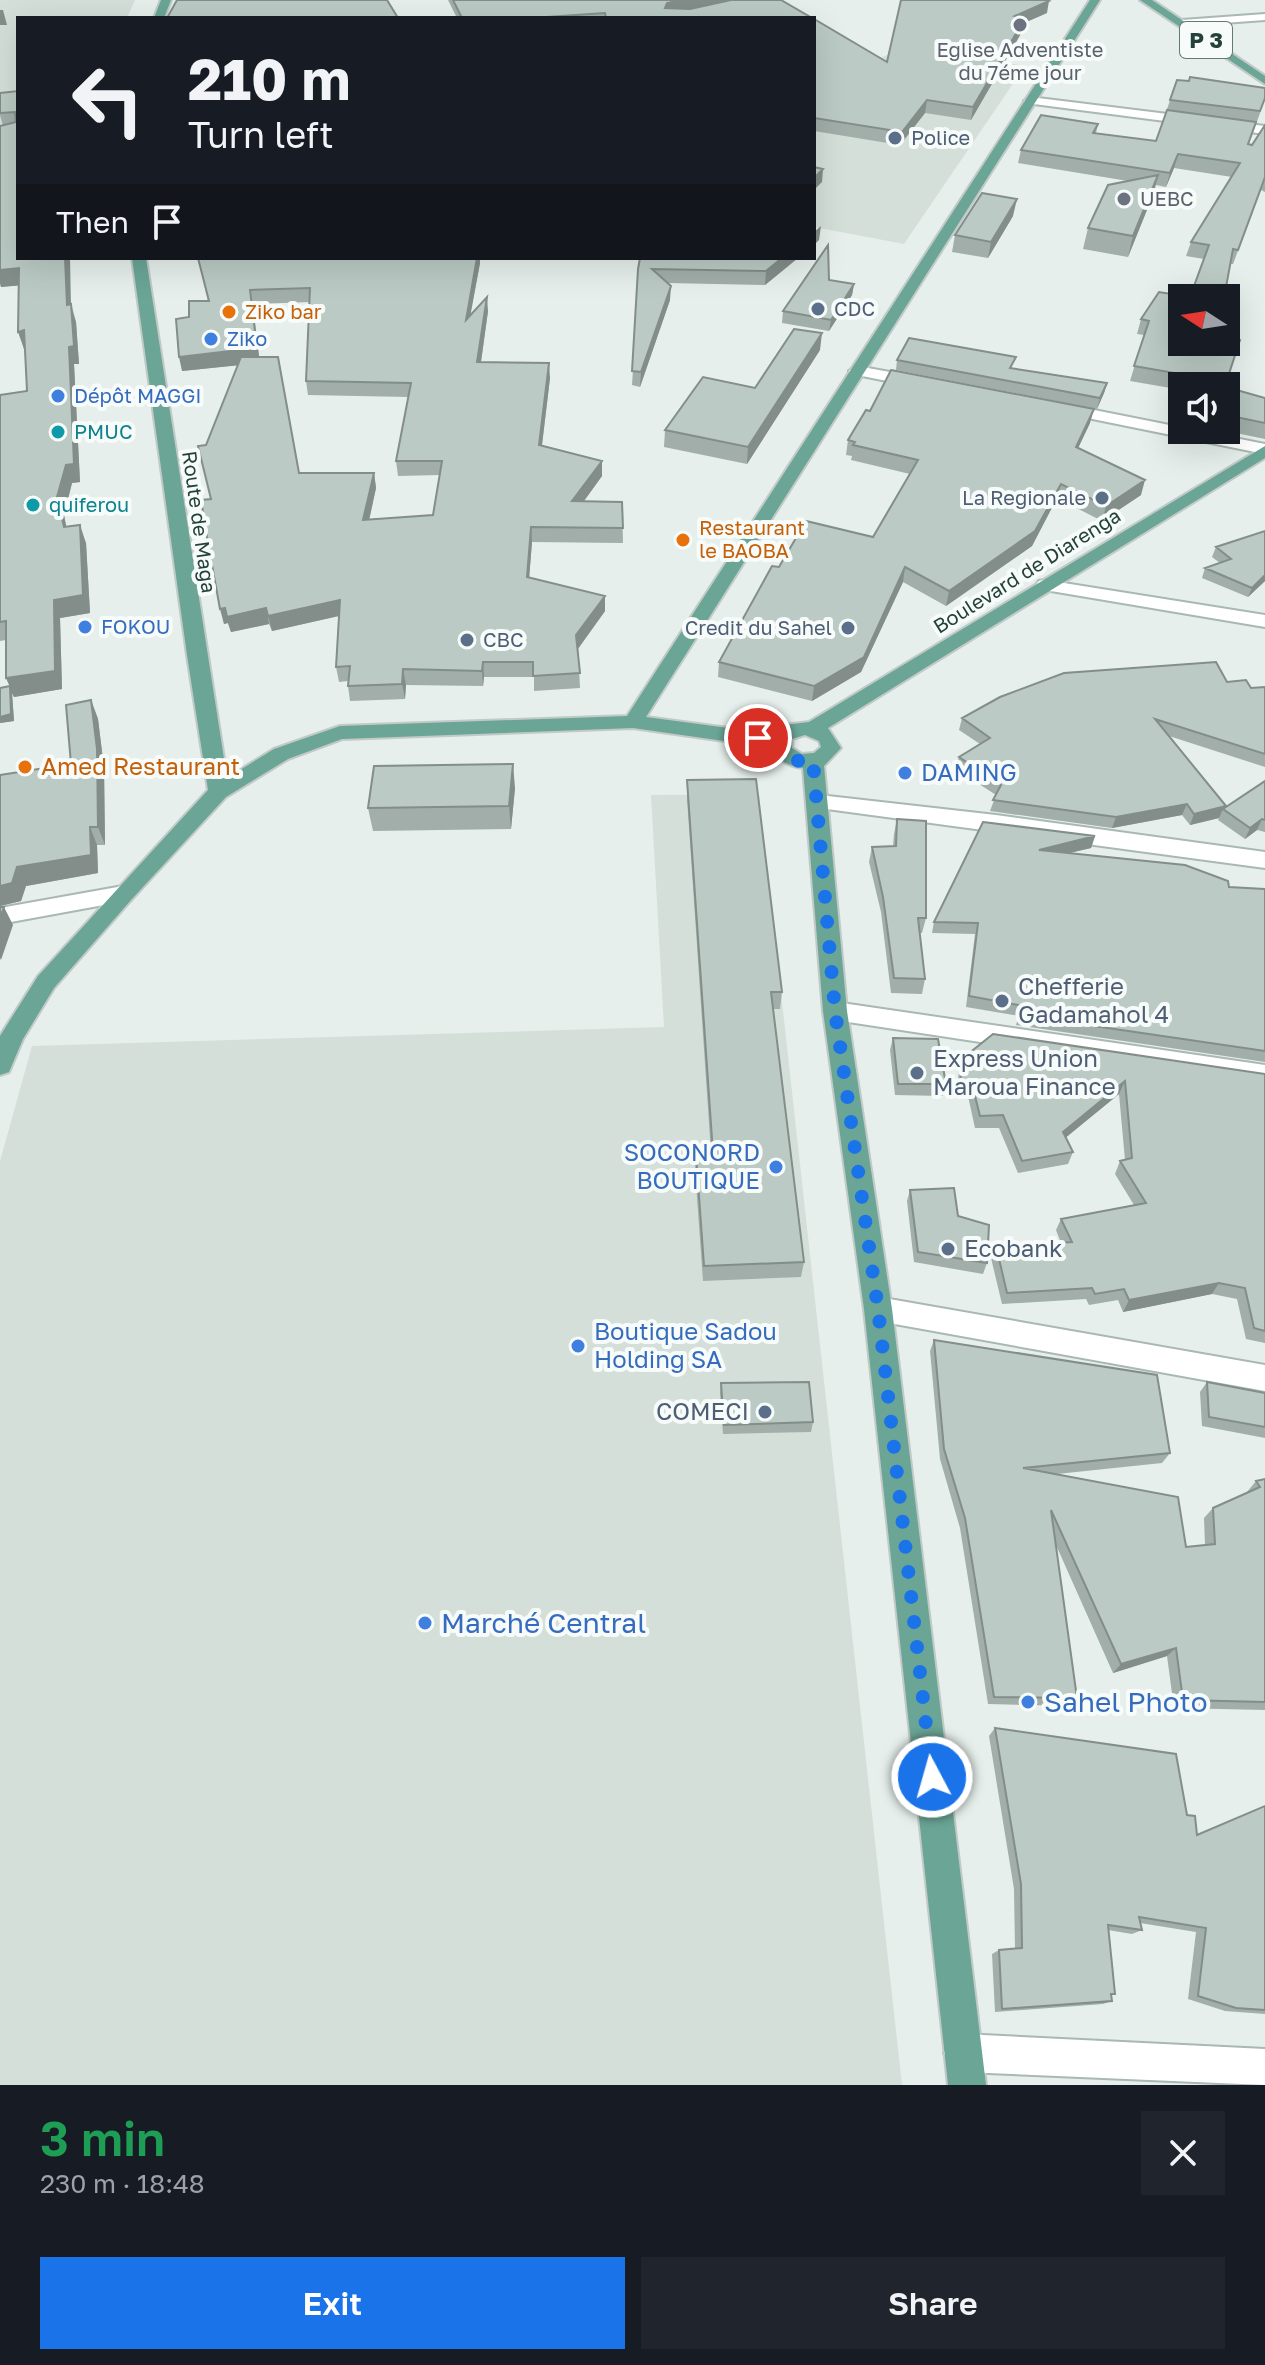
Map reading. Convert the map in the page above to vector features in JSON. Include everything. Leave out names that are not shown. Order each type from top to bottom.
[{"type":"main road","points":[[633,722],[1095,0]]},
{"type":"main road","name":"P 3","points":[[1145,0],[1265,81]]},
{"type":"main road","name":"Route de Maga","points":[[139,260],[196,655],[219,792]]},
{"type":"main road","name":"Boulevard de Diarenga","points":[[812,729],[1265,450]]},
{"type":"main road","points":[[0,1065],[12,1036],[46,982],[123,894],[219,792],[281,754],[340,733],[633,722],[780,742]]},
{"type":"main road","points":[[812,729],[828,738],[831,748],[825,757],[799,761],[786,756],[780,742],[791,730],[812,729]]},
{"type":"main road","points":[[813,761],[835,1011],[878,1309],[965,2069]]},
{"type":"street","points":[[1182,23],[1265,17]]},
{"type":"street","points":[[1030,101],[1265,130]]},
{"type":"street","points":[[857,371],[933,385]]},
{"type":"street","points":[[1040,404],[1265,450]]},
{"type":"street","points":[[1045,585],[1265,621]]},
{"type":"street","points":[[819,802],[996,822],[1265,860]]},
{"type":"street","points":[[0,916],[123,894]]},
{"type":"street","points":[[835,1011],[1265,1075]]},
{"type":"street","points":[[878,1309],[1265,1378]]},
{"type":"street","points":[[965,2069],[1265,2068]]},
{"type":"shaded area","points":[[0,0],[135,0],[128,16],[16,16],[16,123],[0,125]]},
{"type":"shaded area","points":[[907,47],[1025,66],[904,244],[816,227],[816,87]]},
{"type":"shaded area","name":"Marché Central","points":[[759,794],[902,2085],[0,2085],[0,1161],[32,1046],[664,1027],[651,795]]},
{"type":"building","points":[[177,0],[387,0],[397,16],[168,16]]},
{"type":"building","points":[[453,0],[681,0],[667,3],[665,8],[690,9],[731,0],[781,0],[809,16],[606,16],[605,13],[461,16]]},
{"type":"building","points":[[901,0],[1049,1],[1015,16],[1025,18],[973,107],[927,100],[902,132],[816,118],[816,20],[887,62]]},
{"type":"building","points":[[1190,77],[1265,88],[1265,98],[1260,111],[1170,100],[1177,80],[1189,81]]},
{"type":"building","points":[[16,91],[16,122],[15,112],[0,113],[0,93]]},
{"type":"building","points":[[1167,110],[1256,122],[1248,144],[1252,145],[1265,125],[1265,177],[1238,250],[1233,249],[1227,284],[1195,284],[1209,245],[1191,242],[1240,163],[1178,154],[1170,173],[1021,150],[1041,115],[1098,124],[1093,133],[1156,141]]},
{"type":"building","points":[[16,122],[16,260],[65,260],[67,305],[71,304],[74,346],[69,347],[74,464],[66,465],[57,497],[64,527],[80,525],[83,595],[54,600],[55,671],[6,678],[6,621],[0,622],[0,395],[27,391],[24,330],[18,332],[19,268],[0,270],[0,126]]},
{"type":"building","points":[[1158,175],[1133,236],[1088,228],[1108,185]]},
{"type":"building","points":[[982,193],[1017,199],[991,242],[955,235]]},
{"type":"building","points":[[828,245],[829,280],[854,284],[831,320],[783,311]]},
{"type":"building","points":[[199,260],[477,260],[466,320],[487,297],[477,362],[549,363],[539,445],[602,461],[572,501],[622,502],[623,528],[531,527],[527,577],[605,596],[576,635],[580,673],[533,676],[533,662],[483,662],[482,671],[403,669],[402,684],[348,686],[350,666],[336,667],[340,600],[268,616],[266,608],[227,617],[225,608],[220,609],[208,543],[201,500],[211,499],[198,446],[206,445],[241,357],[278,357],[299,473],[374,473],[363,520],[433,515],[442,461],[396,461],[411,383],[306,381],[310,288],[250,290],[257,348],[179,357],[176,319],[189,317],[189,301],[209,301]]},
{"type":"building","points":[[640,260],[780,260],[766,271],[652,269],[671,286],[641,372],[632,371]]},
{"type":"building","points":[[1159,292],[1168,293],[1168,356],[1235,356],[1230,372],[1169,372],[1134,366],[1149,321],[1141,319]]},
{"type":"building","points":[[794,329],[822,333],[748,447],[665,430],[703,377],[755,388]]},
{"type":"building","points":[[909,338],[1016,357],[1010,368],[1107,383],[1100,398],[897,360]]},
{"type":"building","points":[[891,370],[1094,409],[1076,447],[1145,480],[1106,506],[1061,484],[1035,531],[949,591],[905,567],[864,657],[814,686],[719,662],[772,566],[779,567],[806,521],[873,537],[918,460],[853,445],[855,442],[848,440],[866,410],[870,411]]},
{"type":"building","points":[[1240,391],[1265,398],[1265,423],[1240,418]]},
{"type":"building","points":[[1265,531],[1265,575],[1252,588],[1205,568],[1231,559],[1216,547]]},
{"type":"building","points":[[1216,662],[1227,682],[1246,680],[1251,688],[1265,687],[1265,754],[1155,719],[1226,806],[1194,814],[1187,804],[1116,817],[993,800],[1001,785],[959,757],[990,738],[962,718],[1000,697],[1064,673]]},
{"type":"building","points":[[10,686],[11,714],[0,717],[0,688]]},
{"type":"building","points":[[91,700],[97,749],[98,827],[90,827],[91,855],[17,867],[12,883],[0,886],[0,775],[71,764],[66,705]]},
{"type":"building","points":[[513,764],[509,806],[368,808],[374,766]]},
{"type":"building","points":[[756,779],[782,992],[771,992],[804,1262],[704,1266],[696,1154],[713,1153],[687,780]]},
{"type":"building","points":[[1265,781],[1265,820],[1250,828],[1223,809]]},
{"type":"building","points":[[897,819],[926,821],[926,918],[918,918],[925,979],[894,978],[883,897],[872,847],[896,846]]},
{"type":"building","points":[[983,822],[1095,836],[1039,850],[1185,865],[1228,881],[1229,887],[1265,889],[1265,1051],[1019,1015],[1029,1007],[969,996],[978,923],[934,922]]},
{"type":"building","points":[[993,1034],[1265,1074],[1265,1331],[1254,1328],[1245,1288],[1219,1283],[1129,1300],[1124,1289],[1095,1294],[1092,1288],[1007,1293],[996,1246],[1072,1242],[1061,1219],[1146,1203],[1120,1161],[1132,1158],[1125,1081],[1063,1132],[1073,1152],[1022,1161],[1003,1115],[980,1116],[972,1084],[960,1083],[963,1058]]},
{"type":"building","name":"Express Union Maroua Finance","points":[[893,1038],[938,1039],[946,1084],[898,1084]]},
{"type":"building","name":"Ecobank","points":[[954,1188],[958,1216],[989,1225],[987,1263],[918,1252],[910,1190]]},
{"type":"building","points":[[934,1340],[1157,1375],[1170,1453],[1023,1468],[1178,1497],[1186,1547],[1215,1544],[1213,1508],[1260,1487],[1256,1481],[1265,1479],[1265,1702],[1183,1700],[1176,1648],[1121,1664],[1051,1510],[1077,1698],[994,1697],[965,1518],[944,1449]]},
{"type":"building","name":"COMECI","points":[[809,1382],[813,1422],[724,1425],[721,1383]]},
{"type":"building","points":[[1207,1382],[1265,1393],[1265,1427],[1209,1417]]},
{"type":"building","points":[[995,1728],[1176,1754],[1187,1815],[1195,1816],[1197,1835],[1265,1806],[1265,2010],[1236,2008],[1198,1996],[1206,1928],[1139,1917],[1142,1930],[1108,1925],[1115,1994],[1111,1994],[1112,2001],[1002,2009],[999,1950],[1022,1948],[1021,1884]]},
{"type":"place","name":"Eglise Adventiste du 7éme jour","points":[[1020,25]]},
{"type":"place","name":"Police","points":[[895,138]]},
{"type":"place","name":"UEBC","points":[[1124,199]]},
{"type":"place","name":"CDC","points":[[818,309]]},
{"type":"place","name":"Ziko bar","points":[[229,312]]},
{"type":"place","name":"Ziko","points":[[211,339]]},
{"type":"place","name":"Dépôt MAGGI","points":[[58,396]]},
{"type":"place","name":"PMUC","points":[[58,432]]},
{"type":"place","name":"La Regionale","points":[[1102,498]]},
{"type":"place","name":"quiferou","points":[[33,505]]},
{"type":"place","name":"Restaurant le BAOBA","points":[[683,540]]},
{"type":"place","name":"FOKOU","points":[[85,627]]},
{"type":"place","name":"Credit du Sahel","points":[[848,628]]},
{"type":"place","name":"CBC","points":[[467,640]]},
{"type":"place","name":"Amed Restaurant","points":[[25,767]]},
{"type":"place","name":"DAMING","points":[[905,773]]},
{"type":"place","name":"Chefferie Gadamahol 4","points":[[1002,1001]]},
{"type":"place","name":"Express Union Maroua Finance","points":[[917,1073]]},
{"type":"place","name":"SOCONORD BOUTIQUE","points":[[776,1167]]},
{"type":"place","name":"Ecobank","points":[[948,1249]]},
{"type":"place","name":"Boutique Sadou Holding SA","points":[[578,1346]]},
{"type":"place","name":"COMECI","points":[[765,1412]]},
{"type":"place","name":"Marché Central","points":[[425,1623]]},
{"type":"place","name":"Sahel Photo","points":[[1028,1702]]},
{"type":"route","points":[[758,738],[780,742],[782,751],[792,759],[813,761],[835,1011],[878,1309],[932,1777]]}]
